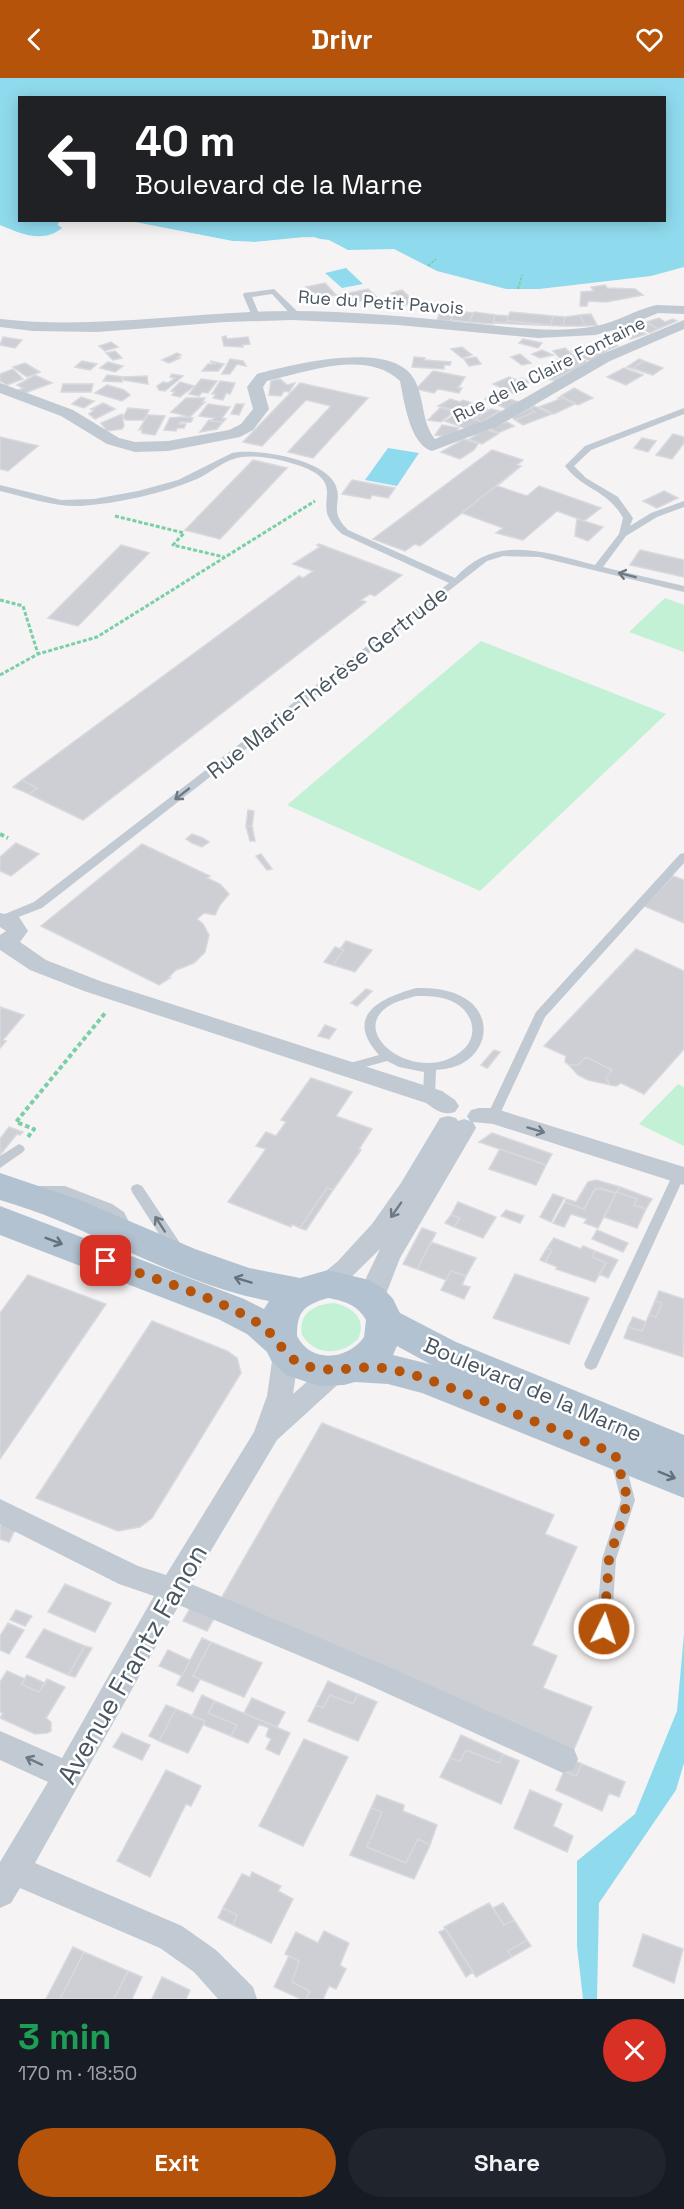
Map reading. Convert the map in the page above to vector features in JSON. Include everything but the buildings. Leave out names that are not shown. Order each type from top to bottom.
[{"type":"main road","points":[[3,1190],[67,1209],[182,1258],[246,1282],[314,1288],[345,1286],[360,1291],[379,1311],[385,1335],[379,1348],[369,1359],[346,1369],[318,1370],[300,1364],[260,1324],[3,1190]]},
{"type":"main road","points":[[282,1348],[275,1328],[278,1313],[287,1301],[314,1288]]},
{"type":"main road","name":"Boulevard de la Marne","points":[[379,1311],[443,1353],[684,1452]]},
{"type":"main road","name":"Boulevard de la Marne","points":[[346,1369],[388,1369],[428,1379],[684,1481]]},
{"type":"street","name":"Rue du Petit Pavois","points":[[0,323],[38,329],[70,330],[296,315],[365,317],[538,334],[595,331],[617,325],[656,309],[684,310]]},
{"type":"street","name":"Rue de la Claire Fontaine","points":[[0,388],[67,413],[123,445],[150,448],[239,431],[247,427],[261,409],[255,387],[262,376],[339,360],[376,365],[402,375],[407,380],[420,431],[432,446],[492,423],[605,358],[684,324]]},
{"type":"street","name":"Rue Marie-Thérèse Gertrude","points":[[2,931],[38,964],[92,986],[347,1068],[460,1114],[682,1175]]},
{"type":"street","points":[[314,1288],[369,1248],[460,1114]]},
{"type":"street","points":[[379,1311],[375,1284],[387,1255],[416,1212],[460,1114]]},
{"type":"street","name":"Avenue Frantz Fanon","points":[[7,1880],[172,1590],[266,1436],[280,1396],[282,1348]]},
{"type":"street","name":"Avenue Frantz Fanon","points":[[266,1436],[301,1401],[346,1369]]},
{"type":"street","points":[[0,1511],[129,1575],[172,1590],[372,1673],[563,1759]]},
{"type":"street","points":[[0,1745],[68,1776]]},
{"type":"street","points":[[7,1880],[171,1937],[205,1961],[241,1999]]},
{"type":"lane","points":[[256,316],[247,295],[274,291],[296,315]]},
{"type":"lane","points":[[597,568],[623,534],[628,518],[622,504],[611,494],[574,474],[569,465],[588,448],[684,411]]},
{"type":"lane","points":[[0,488],[59,502],[81,503],[163,487],[193,477],[231,456],[244,454],[264,456],[317,470],[331,482],[333,490],[330,514],[336,526],[345,532],[456,582]]},
{"type":"lane","points":[[623,534],[654,515],[684,504]]},
{"type":"lane","name":"Rue Marie-Thérèse Gertrude","points":[[2,931],[456,582],[464,572],[493,554],[518,551],[539,554],[684,589]]},
{"type":"lane","points":[[430,1068],[460,1114],[540,1015],[684,856]]},
{"type":"lane","points":[[416,992],[442,994],[464,1004],[474,1014],[480,1025],[479,1038],[473,1049],[462,1059],[430,1068],[399,1063],[386,1057],[375,1047],[369,1035],[369,1023],[375,1011],[385,1002],[399,995],[416,992]]},
{"type":"lane","points":[[347,1068],[386,1057]]},
{"type":"lane","points":[[3,1190],[19,1149]]},
{"type":"lane","points":[[591,1364],[682,1175]]},
{"type":"lane","points":[[137,1189],[182,1258]]},
{"type":"lane","points":[[602,1652],[609,1559],[628,1500],[615,1454]]},
{"type":"path","points":[[428,266],[436,259]]},
{"type":"path","points":[[518,289],[522,275]]},
{"type":"path","points":[[0,675],[38,654],[97,637],[333,490]]},
{"type":"path","points":[[105,513],[184,533],[173,545],[224,557]]},
{"type":"path","points":[[0,600],[23,606],[38,654]]},
{"type":"path","points":[[0,834],[8,838]]},
{"type":"path","points":[[19,1149],[34,1129],[16,1122],[106,1011]]},
{"type":"green space","points":[[665,598],[684,605],[684,652],[629,632]]},
{"type":"green space","points":[[481,641],[666,714],[480,891],[287,805]]},
{"type":"green space","points":[[678,1084],[684,1087],[684,1146],[639,1124]]},
{"type":"green space","points":[[334,1303],[347,1308],[356,1315],[361,1326],[360,1332],[358,1339],[351,1345],[336,1351],[321,1350],[307,1342],[302,1335],[301,1327],[309,1311],[320,1305]]},
{"type":"water","points":[[0,78],[684,78],[684,267],[651,276],[539,289],[506,289],[437,271],[394,249],[348,250],[329,240],[304,237],[255,242],[232,241],[133,222],[666,222],[666,96],[18,96],[18,222],[59,222],[58,225],[62,228],[55,233],[31,236],[0,225]]},
{"type":"water","points":[[346,268],[363,284],[342,288],[325,273]]},
{"type":"water","points":[[388,448],[419,453],[397,486],[365,480]]},
{"type":"water","points":[[684,1634],[684,1763],[676,1790],[599,1903],[597,1999],[583,1999],[577,1946],[577,1861],[635,1814],[677,1711]]},
{"type":"pier","points":[[135,222],[232,241],[255,242],[314,237],[340,246],[335,247],[314,240],[255,245],[232,244],[127,223]]},
{"type":"route","points":[[106,1261],[231,1308],[260,1324],[278,1341],[286,1354],[300,1364],[318,1370],[336,1371],[356,1366],[388,1369],[428,1379],[615,1454],[628,1500],[609,1559],[604,1629]]}]
